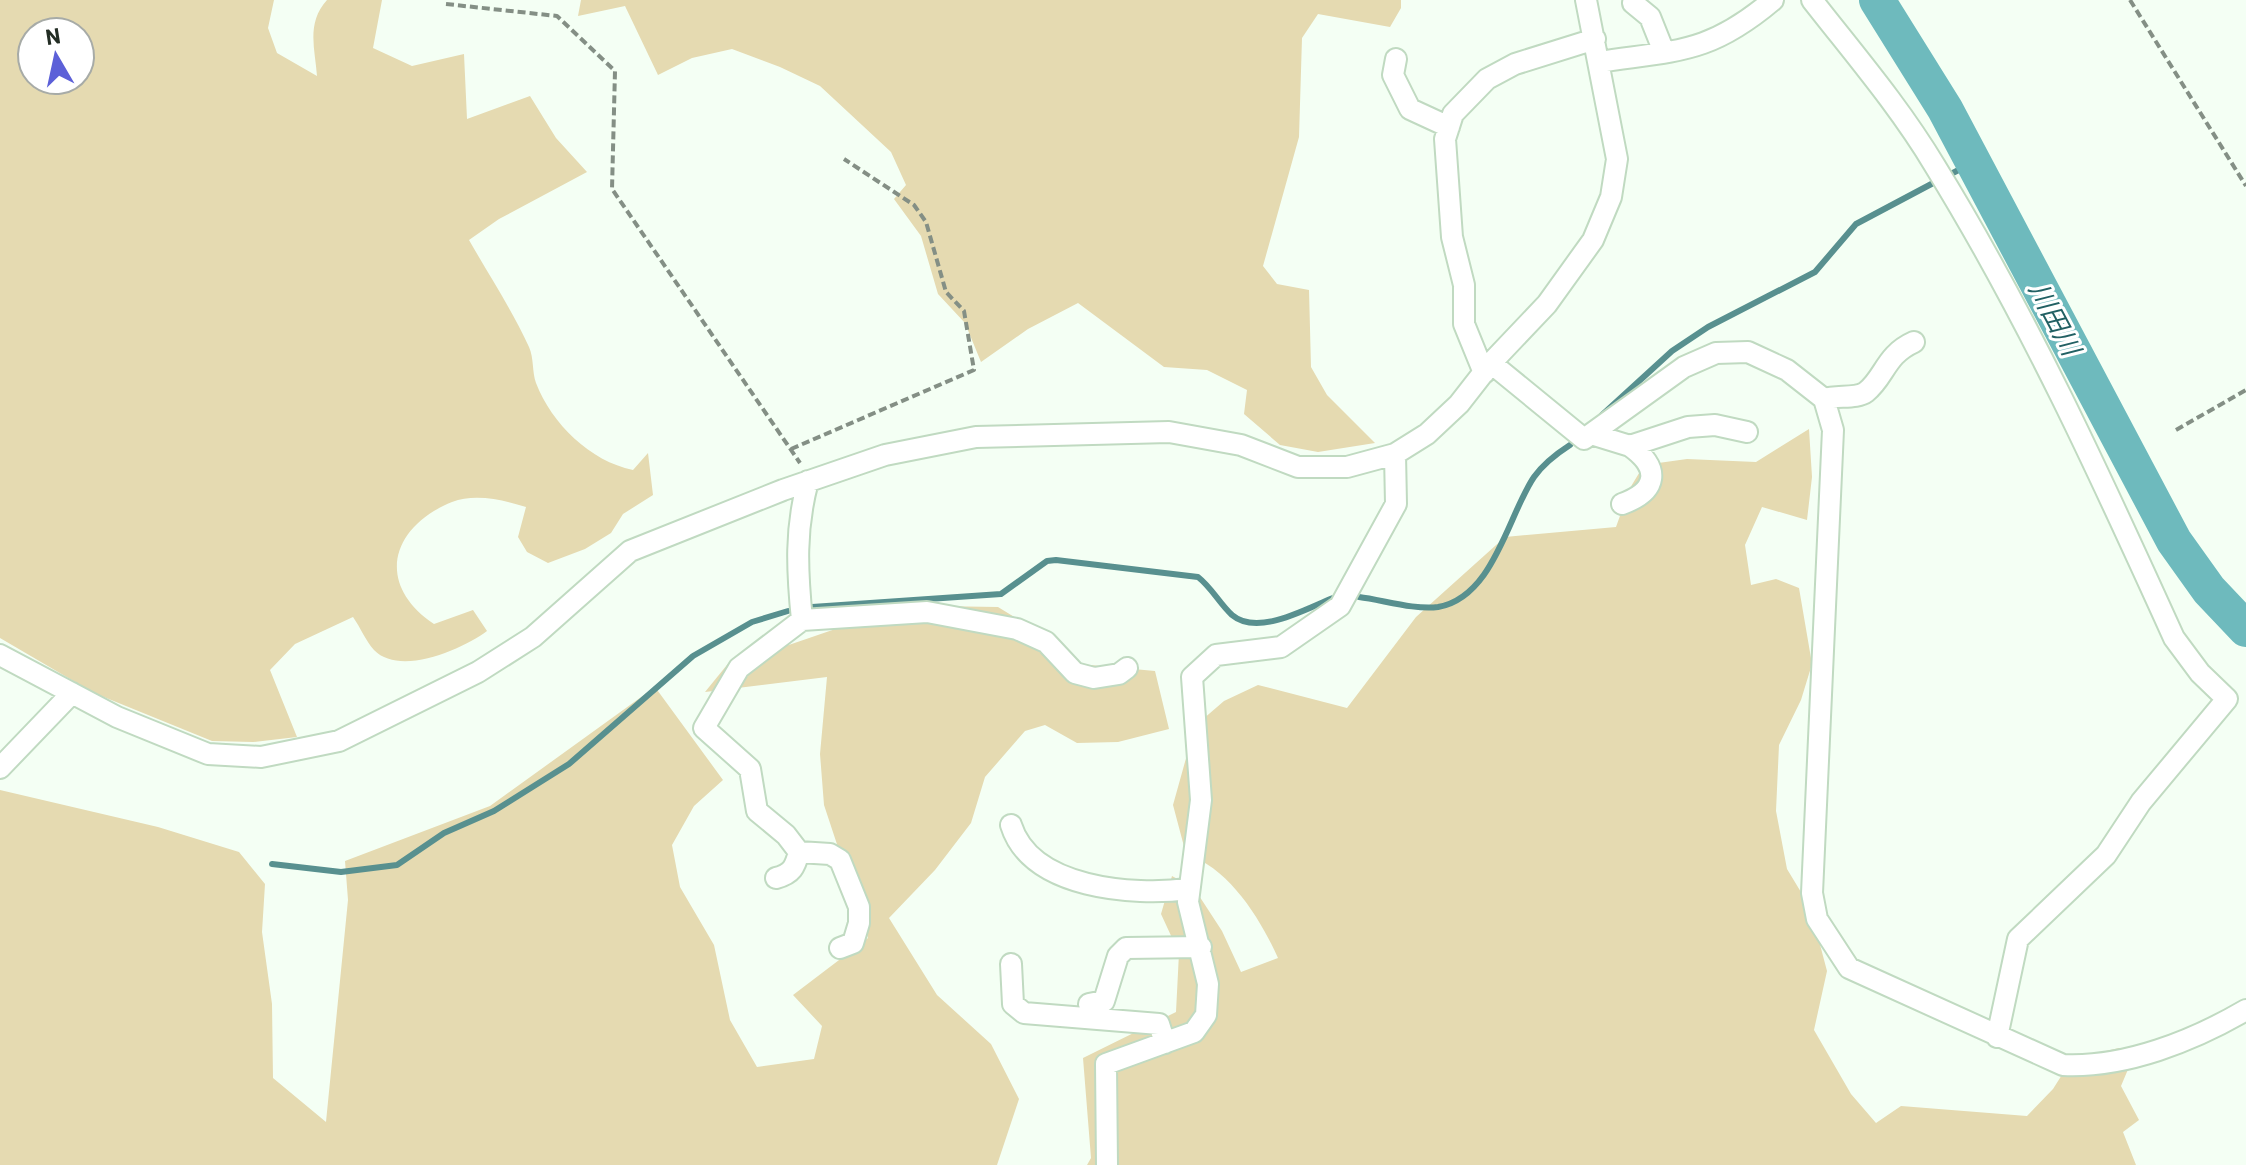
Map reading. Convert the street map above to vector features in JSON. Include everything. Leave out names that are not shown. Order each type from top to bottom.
[{"type":"street","points":[[0,655],[117,717],[208,754],[261,757],[339,741],[478,672],[533,637],[630,551],[810,480],[885,455],[976,437],[1169,432],[1241,445],[1298,467],[1347,467],[1395,454],[1427,434],[1459,404],[1487,368],[1547,304],[1593,240],[1611,197],[1617,159],[1586,0]]},
{"type":"street","points":[[1599,62],[1706,44],[1744,24],[1773,0]]},
{"type":"street","points":[[1812,0],[1879,81],[1935,165],[2045,358],[2174,638],[2200,673],[2227,699],[2141,802],[2106,855],[2018,939],[1997,1037]]},
{"type":"street","points":[[1633,3],[1650,17],[1664,52]]},
{"type":"street","points":[[1595,39],[1515,64],[1487,79],[1453,114],[1445,139],[1452,237],[1464,285],[1464,324],[1487,368],[1584,439],[1684,367],[1716,353],[1748,352],[1787,370],[1824,399],[1833,430],[1812,878],[1817,919],[1849,968],[1928,1001],[1997,1037],[2063,1065],[2090,1066],[2172,1045],[2211,1030],[2246,1010]]},
{"type":"street","points":[[1396,59],[1393,75],[1410,109],[1449,127]]},
{"type":"street","points":[[1824,399],[1841,394],[1855,397],[1867,391],[1886,363],[1914,342]]},
{"type":"street","points":[[1630,446],[1688,427],[1715,425],[1747,432]]},
{"type":"street","points":[[1591,434],[1630,446],[1648,459],[1652,472],[1648,487],[1637,498],[1622,504]]},
{"type":"street","points":[[1107,1165],[1106,1064],[1194,1032],[1206,1015],[1208,984],[1188,902],[1201,800],[1192,677],[1216,655],[1281,647],[1340,606],[1396,504],[1395,454]]},
{"type":"street","points":[[802,620],[796,553],[798,518],[810,480]]},
{"type":"street","points":[[840,948],[853,943],[859,923],[859,907],[840,860],[830,854],[799,852],[786,835],[757,811],[750,769],[704,728],[739,668],[802,620],[927,612],[1017,629],[1046,642],[1075,673],[1119,674],[1127,668]]},
{"type":"street","points":[[0,768],[72,693]]},
{"type":"street","points":[[1011,825],[1014,836],[1036,862],[1065,880],[1163,892],[1189,889]]},
{"type":"street","points":[[776,878],[787,875],[794,868],[799,852]]},
{"type":"street","points":[[1089,1004],[1104,1001],[1118,956],[1126,948],[1201,947]]},
{"type":"street","points":[[1011,964],[1013,1004],[1024,1013],[1159,1024],[1165,1043]]},
{"type":"path","points":[[2130,0],[2246,186]]},
{"type":"path","points":[[446,4],[557,16],[615,71],[612,189],[810,480]]},
{"type":"path","points":[[791,449],[974,370],[964,311],[946,292],[926,222],[914,205],[844,159]]},
{"type":"path","points":[[2176,430],[2246,390]]},
{"type":"shaded area","points":[[0,0],[274,0],[268,28],[277,53],[317,76],[314,27],[320,9],[327,0],[382,0],[373,48],[412,66],[464,54],[467,119],[530,96],[556,138],[587,172],[499,219],[469,240],[529,347],[536,383],[552,413],[574,438],[617,465],[633,470],[648,453],[653,495],[623,514],[611,533],[585,549],[548,563],[527,552],[518,537],[526,507],[499,500],[470,498],[452,502],[431,513],[414,527],[403,542],[398,558],[398,575],[403,592],[416,609],[434,624],[473,610],[487,631],[448,652],[415,661],[385,658],[374,650],[353,617],[295,644],[270,670],[297,737],[253,742],[212,741],[94,693],[0,638]]},
{"type":"shaded area","points":[[581,0],[1401,0],[1401,8],[1390,27],[1318,14],[1302,38],[1299,137],[1263,266],[1277,284],[1309,290],[1311,367],[1327,395],[1375,443],[1318,452],[1280,445],[1244,414],[1247,390],[1207,370],[1164,367],[1078,303],[1028,329],[981,362],[965,323],[938,294],[921,236],[894,199],[906,185],[891,152],[820,86],[732,49],[692,58],[658,75],[625,6],[578,16]]},
{"type":"shaded area","points":[[1809,429],[1812,477],[1807,520],[1762,507],[1745,545],[1751,585],[1776,579],[1799,588],[1812,664],[1801,700],[1779,745],[1776,811],[1787,869],[1810,907],[1827,971],[1814,1030],[1851,1094],[1876,1123],[1901,1106],[2027,1116],[2053,1089],[2072,1059],[2119,1048],[2157,1055],[2129,1067],[2121,1086],[2139,1120],[2123,1132],[2136,1165],[1087,1165],[1091,1158],[1083,1058],[1176,1012],[1179,953],[1161,914],[1172,876],[1194,888],[1222,931],[1241,972],[1278,958],[1241,896],[1216,871],[1186,854],[1173,805],[1195,726],[1224,701],[1258,685],[1347,708],[1416,617],[1505,537],[1616,527],[1630,488],[1644,465],[1687,459],[1756,462]]},
{"type":"shaded area","points":[[935,606],[998,607],[1050,639],[1079,664],[1155,671],[1169,729],[1118,742],[1077,743],[1045,725],[1025,731],[985,777],[971,823],[935,870],[889,918],[937,995],[991,1044],[1019,1099],[997,1165],[0,1165],[0,790],[158,827],[239,852],[265,884],[262,932],[272,1004],[273,1078],[326,1122],[348,900],[345,861],[490,806],[655,687],[723,780],[694,806],[672,845],[680,887],[714,945],[730,1020],[757,1067],[814,1059],[822,1026],[793,995],[868,938],[824,805],[820,754],[827,677],[705,692],[731,660],[780,648],[847,625]]},
{"type":"waterway","name":"川田川","points":[[1877,0],[1945,109],[2174,541],[2209,590],[2246,629]]},
{"type":"waterway","points":[[1947,176],[1974,162]]},
{"type":"waterway","points":[[1602,415],[1672,351],[1708,327],[1815,272],[1856,224],[1937,181]]},
{"type":"waterway","points":[[1359,597],[1429,608],[1457,600],[1473,588],[1486,571],[1534,477],[1550,459],[1570,445]]},
{"type":"waterway","points":[[812,607],[1001,594],[1047,561],[1056,560],[1198,577],[1232,615],[1255,623],[1296,614],[1333,598]]},
{"type":"waterway","points":[[272,864],[341,872],[397,865],[444,833],[494,811],[569,764],[693,656],[752,622],[788,611]]}]
